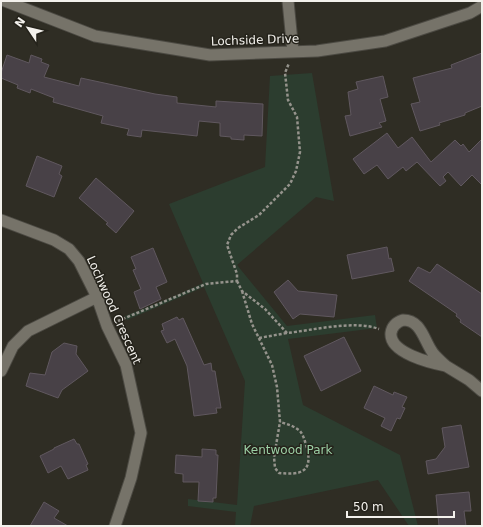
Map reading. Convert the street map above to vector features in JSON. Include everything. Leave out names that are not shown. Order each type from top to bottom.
[{"type":"street","name":"Lochside Drive","points":[[5,1],[95,36],[210,56],[317,51],[385,41],[470,12],[482,6]]},
{"type":"street","points":[[288,1],[293,52]]},
{"type":"street","name":"Lochwood Crescent","points":[[1,220],[54,240],[68,248],[79,261],[97,297],[107,326],[126,365],[141,433],[131,478],[115,526]]},
{"type":"street","points":[[1,371],[13,346],[28,331],[97,297]]},
{"type":"street","points":[[446,366],[427,362],[401,350],[392,339],[392,327],[397,322],[403,320],[409,320],[415,323],[431,352],[446,366],[469,380],[482,391]]},
{"type":"path","points":[[287,333],[265,309],[242,290],[236,281],[237,274],[227,245],[231,235],[238,228],[259,215],[290,184],[296,171],[300,152],[298,117],[288,100],[285,73],[293,52]]},
{"type":"path","points":[[107,326],[206,284],[236,281]]},
{"type":"path","points":[[242,290],[252,324],[272,366],[277,387],[280,422],[274,457],[275,468],[279,473],[293,474],[304,470],[308,467],[309,457],[305,439],[300,432],[291,426],[280,422]]},
{"type":"path","points":[[259,338],[335,327],[359,326],[372,327],[391,334]]},
{"type":"green space","name":"Kentwood Park","points":[[312,73],[334,201],[316,197],[237,265],[287,326],[375,315],[377,328],[288,339],[303,405],[400,455],[418,526],[409,526],[378,480],[254,506],[250,526],[235,526],[236,512],[188,506],[188,499],[237,505],[245,381],[204,287],[127,320],[125,316],[173,297],[203,283],[169,204],[265,167],[270,76]]},
{"type":"building","points":[[482,53],[482,106],[465,113],[465,115],[420,131],[411,104],[420,102],[413,78],[452,68],[451,65]]},
{"type":"building","points":[[7,55],[29,63],[31,55],[42,59],[41,62],[49,65],[44,77],[79,86],[81,78],[155,94],[177,97],[177,103],[216,107],[216,101],[263,104],[262,136],[244,135],[244,140],[231,139],[231,137],[220,136],[220,123],[199,121],[197,136],[142,130],[141,137],[127,135],[129,129],[101,123],[103,116],[53,102],[54,98],[31,89],[30,93],[17,88],[18,85],[1,78],[1,73]]},
{"type":"building","points":[[383,76],[388,97],[380,99],[386,121],[379,123],[382,127],[350,136],[345,116],[351,115],[348,92],[358,89],[356,82]]},
{"type":"building","points":[[387,133],[398,148],[412,137],[431,162],[455,140],[461,146],[463,144],[469,152],[482,139],[482,185],[472,175],[461,186],[448,172],[443,177],[446,181],[440,186],[417,162],[406,171],[403,167],[388,179],[377,165],[364,174],[353,159]]},
{"type":"building","points":[[37,156],[62,166],[59,174],[62,176],[54,197],[26,186]]},
{"type":"building","points":[[96,178],[134,211],[116,233],[106,224],[108,223],[79,198]]},
{"type":"building","points":[[387,247],[389,259],[391,258],[394,271],[352,279],[347,255]]},
{"type":"building","points":[[153,248],[167,282],[156,287],[161,299],[140,309],[134,292],[141,289],[133,270],[136,269],[131,257]]},
{"type":"building","points":[[437,264],[482,294],[482,337],[460,322],[461,320],[456,316],[457,314],[409,281],[418,267],[430,273]]},
{"type":"building","points":[[288,280],[298,291],[337,295],[334,317],[300,314],[293,319],[274,292]]},
{"type":"building","points":[[177,317],[179,320],[183,318],[204,365],[211,363],[212,371],[215,371],[221,408],[216,408],[217,413],[194,416],[187,366],[175,339],[167,343],[161,331],[164,330],[162,324]]},
{"type":"building","points":[[344,337],[361,371],[321,391],[304,356]]},
{"type":"building","points":[[64,343],[77,346],[76,354],[88,371],[62,390],[58,398],[26,386],[30,373],[45,375],[52,352]]},
{"type":"building","points":[[374,386],[393,395],[394,392],[407,397],[402,407],[405,408],[400,419],[397,418],[391,431],[381,426],[385,418],[364,408]]},
{"type":"building","points":[[461,425],[469,467],[428,474],[426,461],[436,459],[445,447],[442,428]]},
{"type":"building","points":[[74,439],[77,444],[79,444],[88,464],[86,465],[88,470],[68,479],[61,466],[48,473],[40,456]]},
{"type":"building","points":[[202,449],[216,450],[216,455],[218,455],[216,498],[213,498],[213,502],[198,501],[199,482],[183,482],[183,474],[175,473],[176,455],[202,457]]},
{"type":"building","points":[[469,492],[471,511],[464,511],[466,526],[439,526],[436,495]]},
{"type":"building","points":[[44,502],[59,511],[54,518],[68,526],[30,526]]}]
